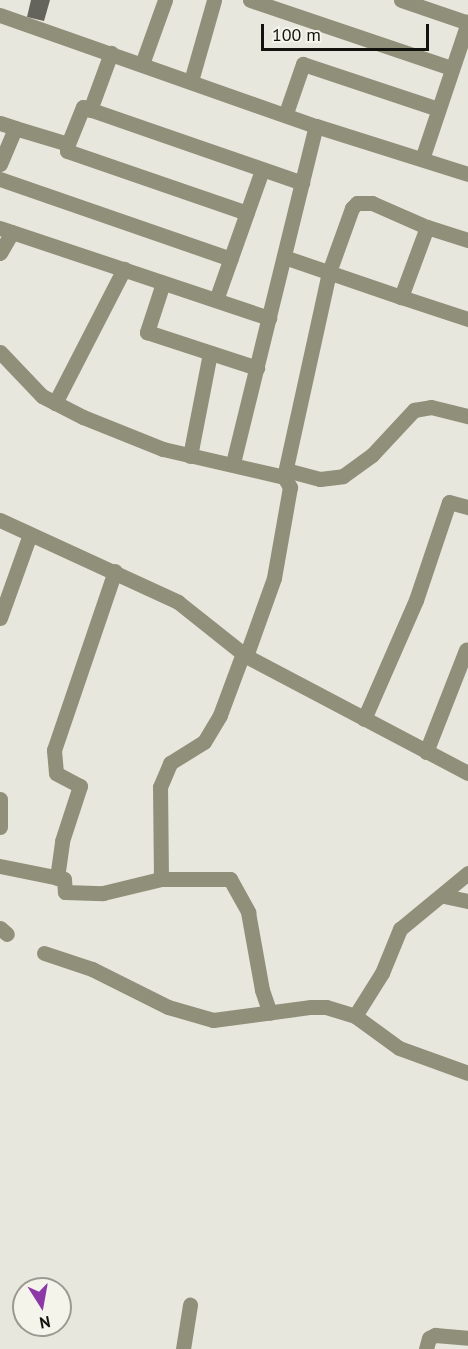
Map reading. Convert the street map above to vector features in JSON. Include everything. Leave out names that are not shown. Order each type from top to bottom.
[{"type":"street","points":[[142,64],[165,0]]},
{"type":"street","points":[[191,81],[214,0]]},
{"type":"street","points":[[250,0],[451,69]]},
{"type":"street","points":[[401,0],[468,23],[463,49],[451,69],[422,159]]},
{"type":"street","points":[[0,15],[286,113],[316,126],[468,174]]},
{"type":"street","points":[[90,110],[111,53]]},
{"type":"street","points":[[286,113],[303,64],[438,109]]},
{"type":"street","points":[[247,213],[67,152],[83,107],[302,183]]},
{"type":"street","points":[[0,123],[68,144]]},
{"type":"street","points":[[233,463],[316,126]]},
{"type":"street","points":[[0,164],[15,128]]},
{"type":"street","points":[[216,300],[262,170]]},
{"type":"street","points":[[0,179],[231,259]]},
{"type":"street","points":[[161,879],[158,807],[162,783],[170,763],[204,742],[220,715],[274,578],[290,487],[285,473],[329,272],[357,203],[372,203],[427,227],[468,240]]},
{"type":"street","points":[[401,297],[427,227]]},
{"type":"street","points":[[0,252],[6,230],[269,318]]},
{"type":"street","points":[[284,257],[468,319]]},
{"type":"street","points":[[56,403],[124,269]]},
{"type":"street","points":[[163,283],[147,332],[257,368]]},
{"type":"street","points":[[0,352],[42,396],[163,449],[190,456],[320,479],[343,476],[372,455],[414,410],[430,407],[468,416]]},
{"type":"street","points":[[190,456],[210,353]]},
{"type":"street","points":[[364,719],[416,600],[449,502],[466,503]]},
{"type":"street","points":[[0,520],[178,602],[245,655],[468,773]]},
{"type":"street","points":[[0,618],[30,534]]},
{"type":"street","points":[[57,878],[62,841],[80,786],[56,773],[54,750],[115,571]]},
{"type":"street","points":[[426,752],[466,650]]},
{"type":"street","points":[[147,791],[162,783]]},
{"type":"street","points":[[0,799],[0,827]]},
{"type":"street","points":[[0,866],[64,879],[66,892],[103,892],[161,879],[230,879],[248,912],[262,990],[270,1013]]},
{"type":"street","points":[[355,1017],[382,973],[400,929],[444,896],[468,873]]},
{"type":"street","points":[[444,896],[468,901]]},
{"type":"street","points":[[45,953],[92,969],[168,1007],[213,1020],[326,1007],[355,1017],[399,1048],[468,1073]]},
{"type":"street","points":[[183,1349],[190,1305]]},
{"type":"street","points":[[426,1349],[429,1338],[435,1335],[468,1338]]},
{"type":"building","points":[[31,0],[50,0],[44,21],[27,17]]}]
